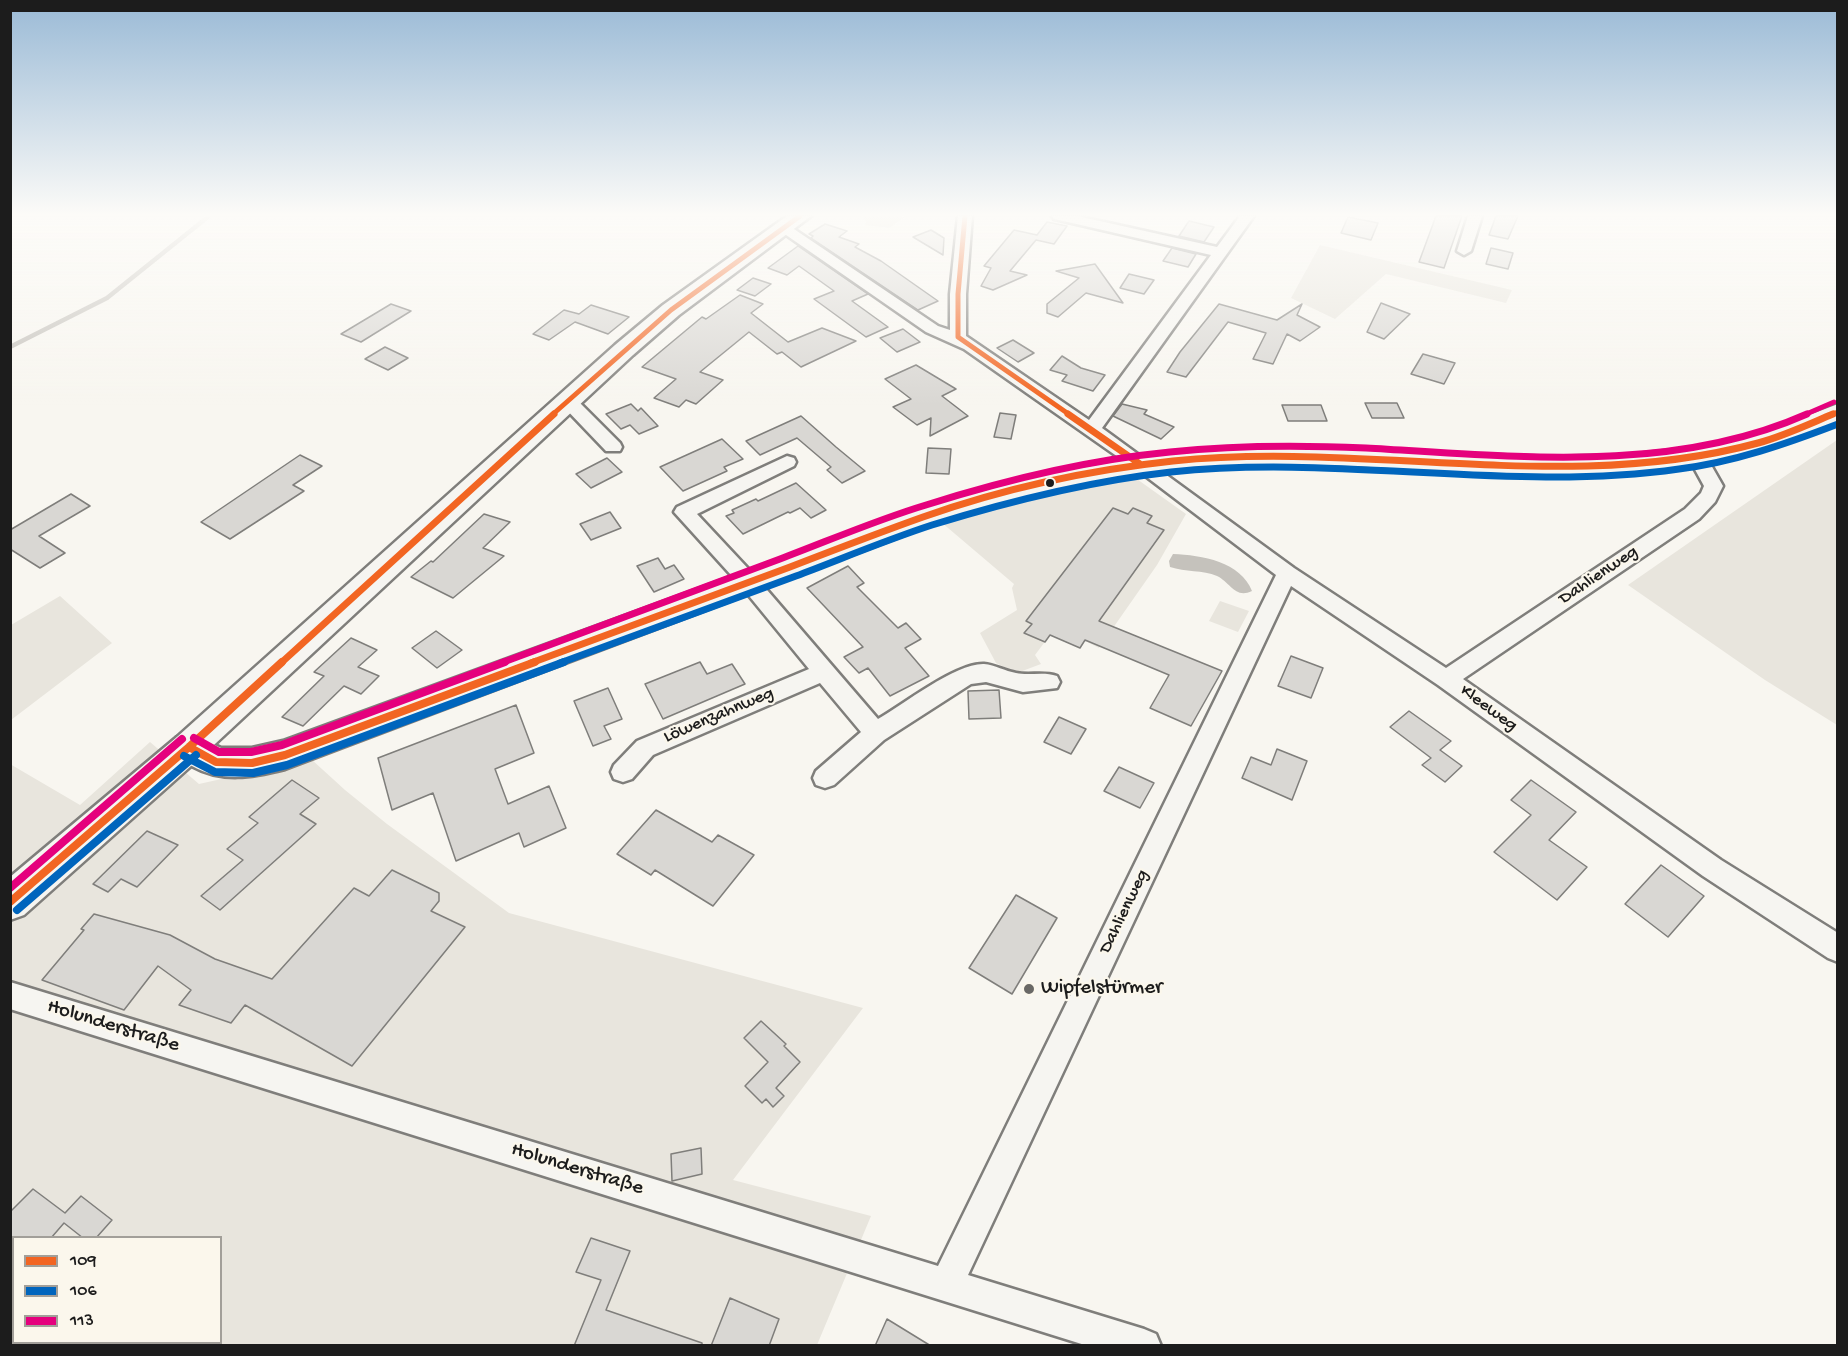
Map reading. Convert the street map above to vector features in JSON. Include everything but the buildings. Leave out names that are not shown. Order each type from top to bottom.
[{"type":"street","points":[[10,902],[189,747],[568,401],[671,310],[713,279]]},
{"type":"street","name":"Kleeweg","points":[[866,279],[932,329],[947,336],[958,337],[1092,429],[1287,573],[1446,679],[1712,868],[1838,949]]},
{"type":"street","points":[[958,337],[959,279]]},
{"type":"street","points":[[1092,429],[1200,279]]},
{"type":"street","points":[[568,401],[613,447]]},
{"type":"street","points":[[189,747],[216,762],[252,763],[285,755],[926,516],[1007,491],[1074,475],[1140,464],[1252,456],[1518,465],[1608,464],[1696,455],[1768,440],[1838,412]]},
{"type":"street","name":"Dahlienweg","points":[[1446,679],[1692,514],[1714,489],[1714,482],[1696,455]]},
{"type":"street","points":[[787,462],[684,512],[748,581],[876,733]]},
{"type":"street","name":"Dahlienweg","points":[[947,1284],[1287,573]]},
{"type":"street","name":"Löwenzahnweg","points":[[623,772],[645,748],[824,672]]},
{"type":"street","points":[[825,778],[876,733],[964,677],[980,672],[993,673],[1015,682],[1049,682]]},
{"type":"street","name":"Holunderstraße","points":[[10,995],[1144,1346]]},
{"type":"shaded area","points":[[1301,279],[1380,279],[1335,319],[1291,298]]},
{"type":"shaded area","points":[[1408,279],[1466,279],[1512,290],[1506,303]]},
{"type":"shaded area","points":[[1837,440],[1837,725],[1765,680],[1628,585]]},
{"type":"shaded area","points":[[1134,477],[1186,514],[1157,565],[1099,648],[1085,641],[1080,648],[1050,635],[1035,655],[1041,664],[1017,673],[996,663],[980,633],[1017,610],[1012,588],[1014,584],[941,522],[1074,489]]},
{"type":"shaded area","points":[[1173,554],[1208,558],[1230,567],[1247,581],[1252,591],[1237,592],[1217,576],[1170,567],[1169,561]]},
{"type":"shaded area","points":[[60,596],[112,643],[11,720],[11,625]]},
{"type":"shaded area","points":[[1220,601],[1249,611],[1238,632],[1209,621]]},
{"type":"shaded area","points":[[150,742],[199,784],[311,759],[387,824],[509,913],[863,1008],[733,1180],[871,1216],[817,1345],[11,1345],[10,764],[80,805]]},
{"type":"waterway","points":[[10,347],[107,298],[130,279]]},
{"type":"transit line","name":"109","points":[[10,902],[189,747],[624,350],[671,310],[713,279]]},
{"type":"transit line","name":"109","points":[[959,279],[958,337],[1140,464]]},
{"type":"transit line","name":"113","points":[[194,738],[219,752],[251,752],[282,745],[922,506],[1044,473],[1167,452],[1251,446],[1363,448],[1533,457],[1646,453],[1753,434],[1834,402]]},
{"type":"transit line","name":"109","points":[[189,747],[216,762],[252,763],[285,755],[926,516],[1007,493],[1088,474],[1171,461],[1254,456],[1561,466],[1663,460],[1691,457],[1760,443],[1838,412]]},
{"type":"transit line","name":"106","points":[[184,756],[215,772],[253,773],[287,765],[929,526],[1089,485],[1170,473],[1252,467],[1548,476],[1648,473],[1691,468],[1756,453],[1838,424]]},
{"type":"transit line","name":"113","points":[[10,888],[182,739]]},
{"type":"transit line","name":"106","points":[[17,910],[196,755]]},
{"type":"place","name":"Wipfelstürmer","points":[[1029,989]]}]
